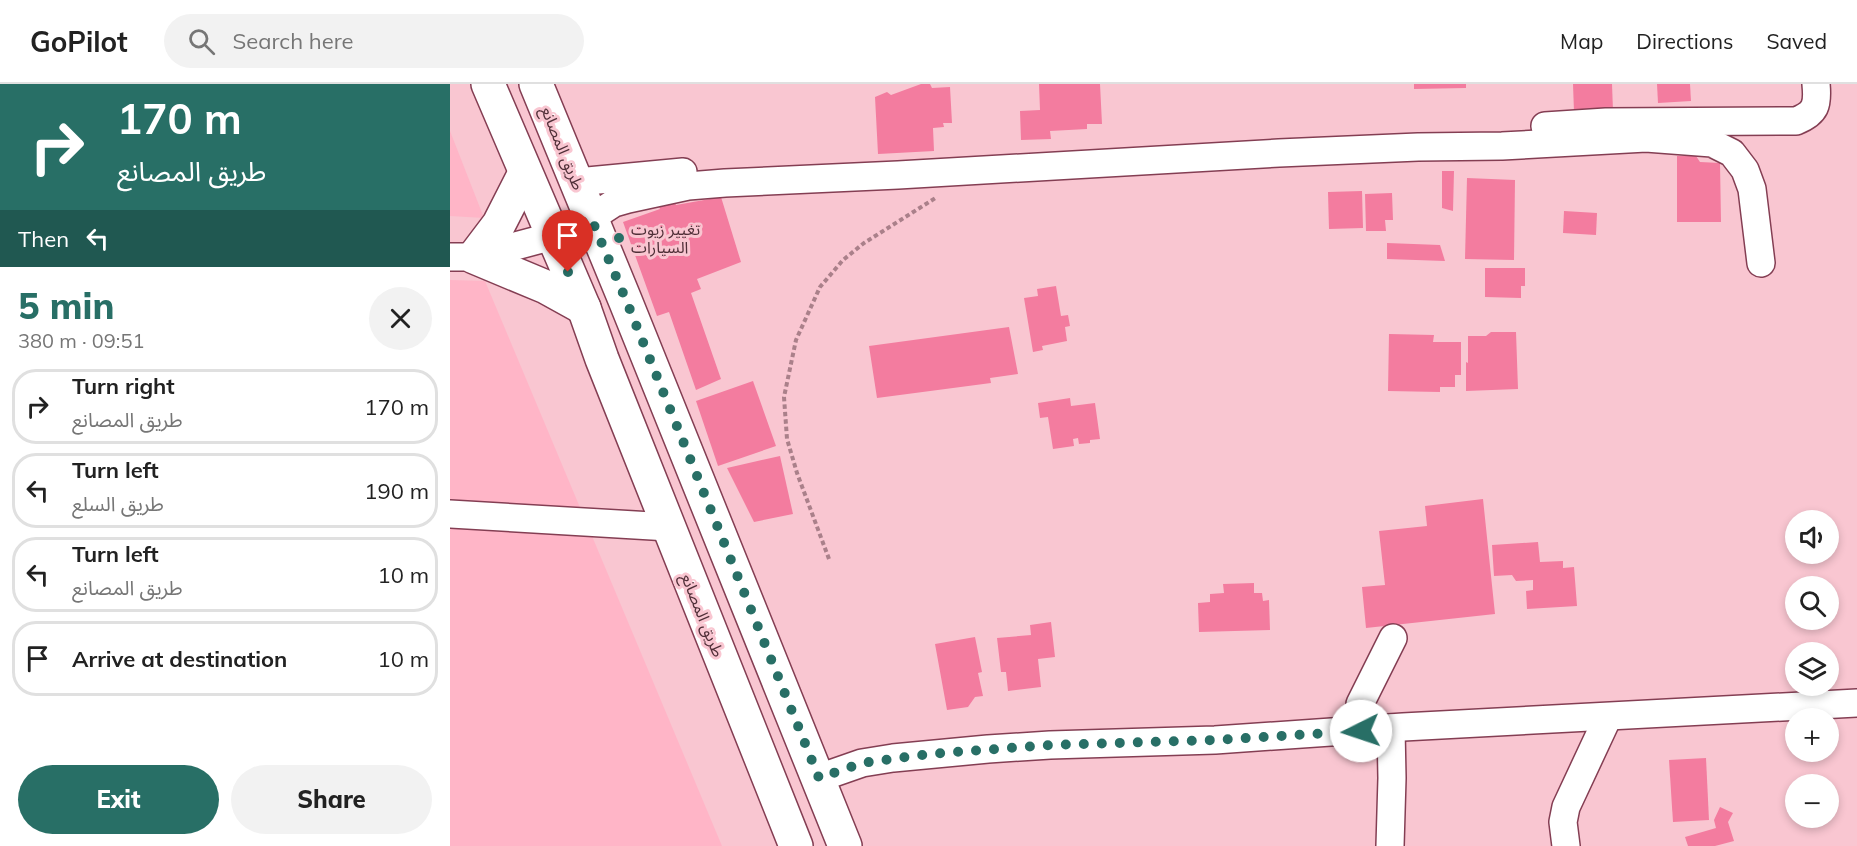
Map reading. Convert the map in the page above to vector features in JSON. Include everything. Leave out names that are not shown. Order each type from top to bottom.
[{"type":"main road","name":"طريق المصانع","points":[[488,84],[584,308],[606,370],[796,846]]},
{"type":"main road","name":"طريق المصانع","points":[[536,84],[626,300],[845,846]]},
{"type":"main road","points":[[525,173],[499,224],[462,257],[546,287],[584,308]]},
{"type":"street","points":[[577,182],[747,166],[957,158],[1606,122],[1796,121],[1808,116],[1815,108],[1818,98],[1816,84]]},
{"type":"street","points":[[462,257],[553,236],[591,218],[614,203],[688,186],[1279,153],[1418,147],[1514,146],[1646,138],[1712,143],[1732,153],[1745,170],[1752,189],[1761,263]]},
{"type":"street","points":[[450,514],[669,527]]},
{"type":"street","points":[[1361,731],[1360,704],[1393,638]]},
{"type":"street","points":[[819,778],[862,763],[929,754],[1050,745],[1215,740],[1391,728],[1857,703]]},
{"type":"street","points":[[1566,846],[1563,822],[1566,807],[1608,717]]},
{"type":"street","points":[[1390,846],[1391,728]]},
{"type":"path","points":[[829,559],[787,439],[784,397],[796,340],[820,287],[843,260],[864,243],[945,193]]},
{"type":"shaded area","points":[[450,131],[484,218],[450,216]]},
{"type":"shaded area","points":[[450,280],[485,281],[722,846],[450,846]]},
{"type":"building","points":[[921,84],[930,84],[932,88],[950,87],[952,123],[943,123],[944,127],[933,128],[934,151],[878,154],[875,97],[887,92],[891,95]]},
{"type":"building","points":[[1039,84],[1100,84],[1102,124],[1087,124],[1087,129],[1050,131],[1051,139],[1021,140],[1020,111],[1040,110]]},
{"type":"building","points":[[1414,84],[1466,84],[1466,88],[1414,89]]},
{"type":"building","points":[[1573,84],[1612,84],[1613,111],[1574,112]]},
{"type":"building","points":[[1657,84],[1690,84],[1691,101],[1658,103]]},
{"type":"building","points":[[1677,156],[1696,156],[1700,162],[1720,163],[1721,222],[1677,222]]},
{"type":"building","points":[[1442,171],[1454,171],[1453,211],[1442,208]]},
{"type":"building","points":[[1467,178],[1515,180],[1514,260],[1465,259]]},
{"type":"building","points":[[1362,191],[1363,228],[1329,229],[1328,192]]},
{"type":"building","points":[[1392,193],[1393,220],[1385,220],[1386,231],[1366,231],[1365,194]]},
{"type":"building","points":[[721,197],[741,262],[697,279],[701,289],[691,293],[721,379],[696,390],[669,312],[657,316],[623,222],[660,209],[658,204],[675,202],[676,205]]},
{"type":"building","points":[[1564,211],[1597,213],[1596,235],[1563,233]]},
{"type":"building","points":[[1387,243],[1440,245],[1445,261],[1387,259]]},
{"type":"building","points":[[1485,268],[1525,268],[1525,286],[1521,286],[1521,298],[1485,297]]},
{"type":"building","points":[[1056,286],[1061,316],[1068,315],[1070,326],[1065,327],[1067,341],[1042,346],[1043,350],[1033,352],[1024,298],[1038,296],[1037,289]]},
{"type":"building","points":[[1009,327],[1018,374],[990,378],[991,383],[877,398],[869,346]]},
{"type":"building","points":[[1491,332],[1516,332],[1518,389],[1466,391],[1468,336],[1486,336]]},
{"type":"building","points":[[1389,334],[1434,335],[1433,342],[1461,342],[1461,375],[1455,375],[1455,387],[1440,387],[1440,392],[1388,391]]},
{"type":"building","points":[[753,381],[776,446],[718,466],[696,401]]},
{"type":"building","points":[[1070,398],[1071,406],[1095,403],[1100,439],[1079,444],[1078,438],[1073,439],[1074,446],[1053,449],[1048,417],[1040,418],[1038,403]]},
{"type":"building","points":[[780,456],[793,514],[754,522],[727,468]]},
{"type":"building","points":[[1483,499],[1495,614],[1366,628],[1362,587],[1385,585],[1379,531],[1427,526],[1425,506]]},
{"type":"building","points":[[1538,542],[1540,562],[1563,561],[1563,568],[1574,567],[1577,606],[1527,609],[1526,591],[1533,590],[1533,580],[1516,581],[1512,575],[1494,576],[1492,545]]},
{"type":"building","points":[[1254,583],[1254,593],[1262,593],[1263,601],[1269,600],[1270,630],[1199,632],[1198,603],[1210,602],[1210,594],[1224,593],[1223,584]]},
{"type":"building","points":[[1051,622],[1055,657],[1038,659],[1041,687],[1008,691],[1006,672],[1001,672],[997,638],[1031,635],[1030,625]]},
{"type":"building","points":[[975,637],[982,672],[978,673],[983,696],[975,697],[968,707],[947,710],[935,644]]},
{"type":"building","points":[[1706,758],[1709,820],[1673,822],[1669,760]]},
{"type":"building","points":[[1720,807],[1733,813],[1728,822],[1734,841],[1715,846],[1688,846],[1685,837],[1716,828],[1714,820]]},
{"type":"place","name":"تغيير زيوت السيارات","points":[[619,238]]},
{"type":"route","points":[[568,272],[553,236],[591,218],[819,778],[862,763],[929,754],[1050,745],[1215,740],[1361,731]]}]
